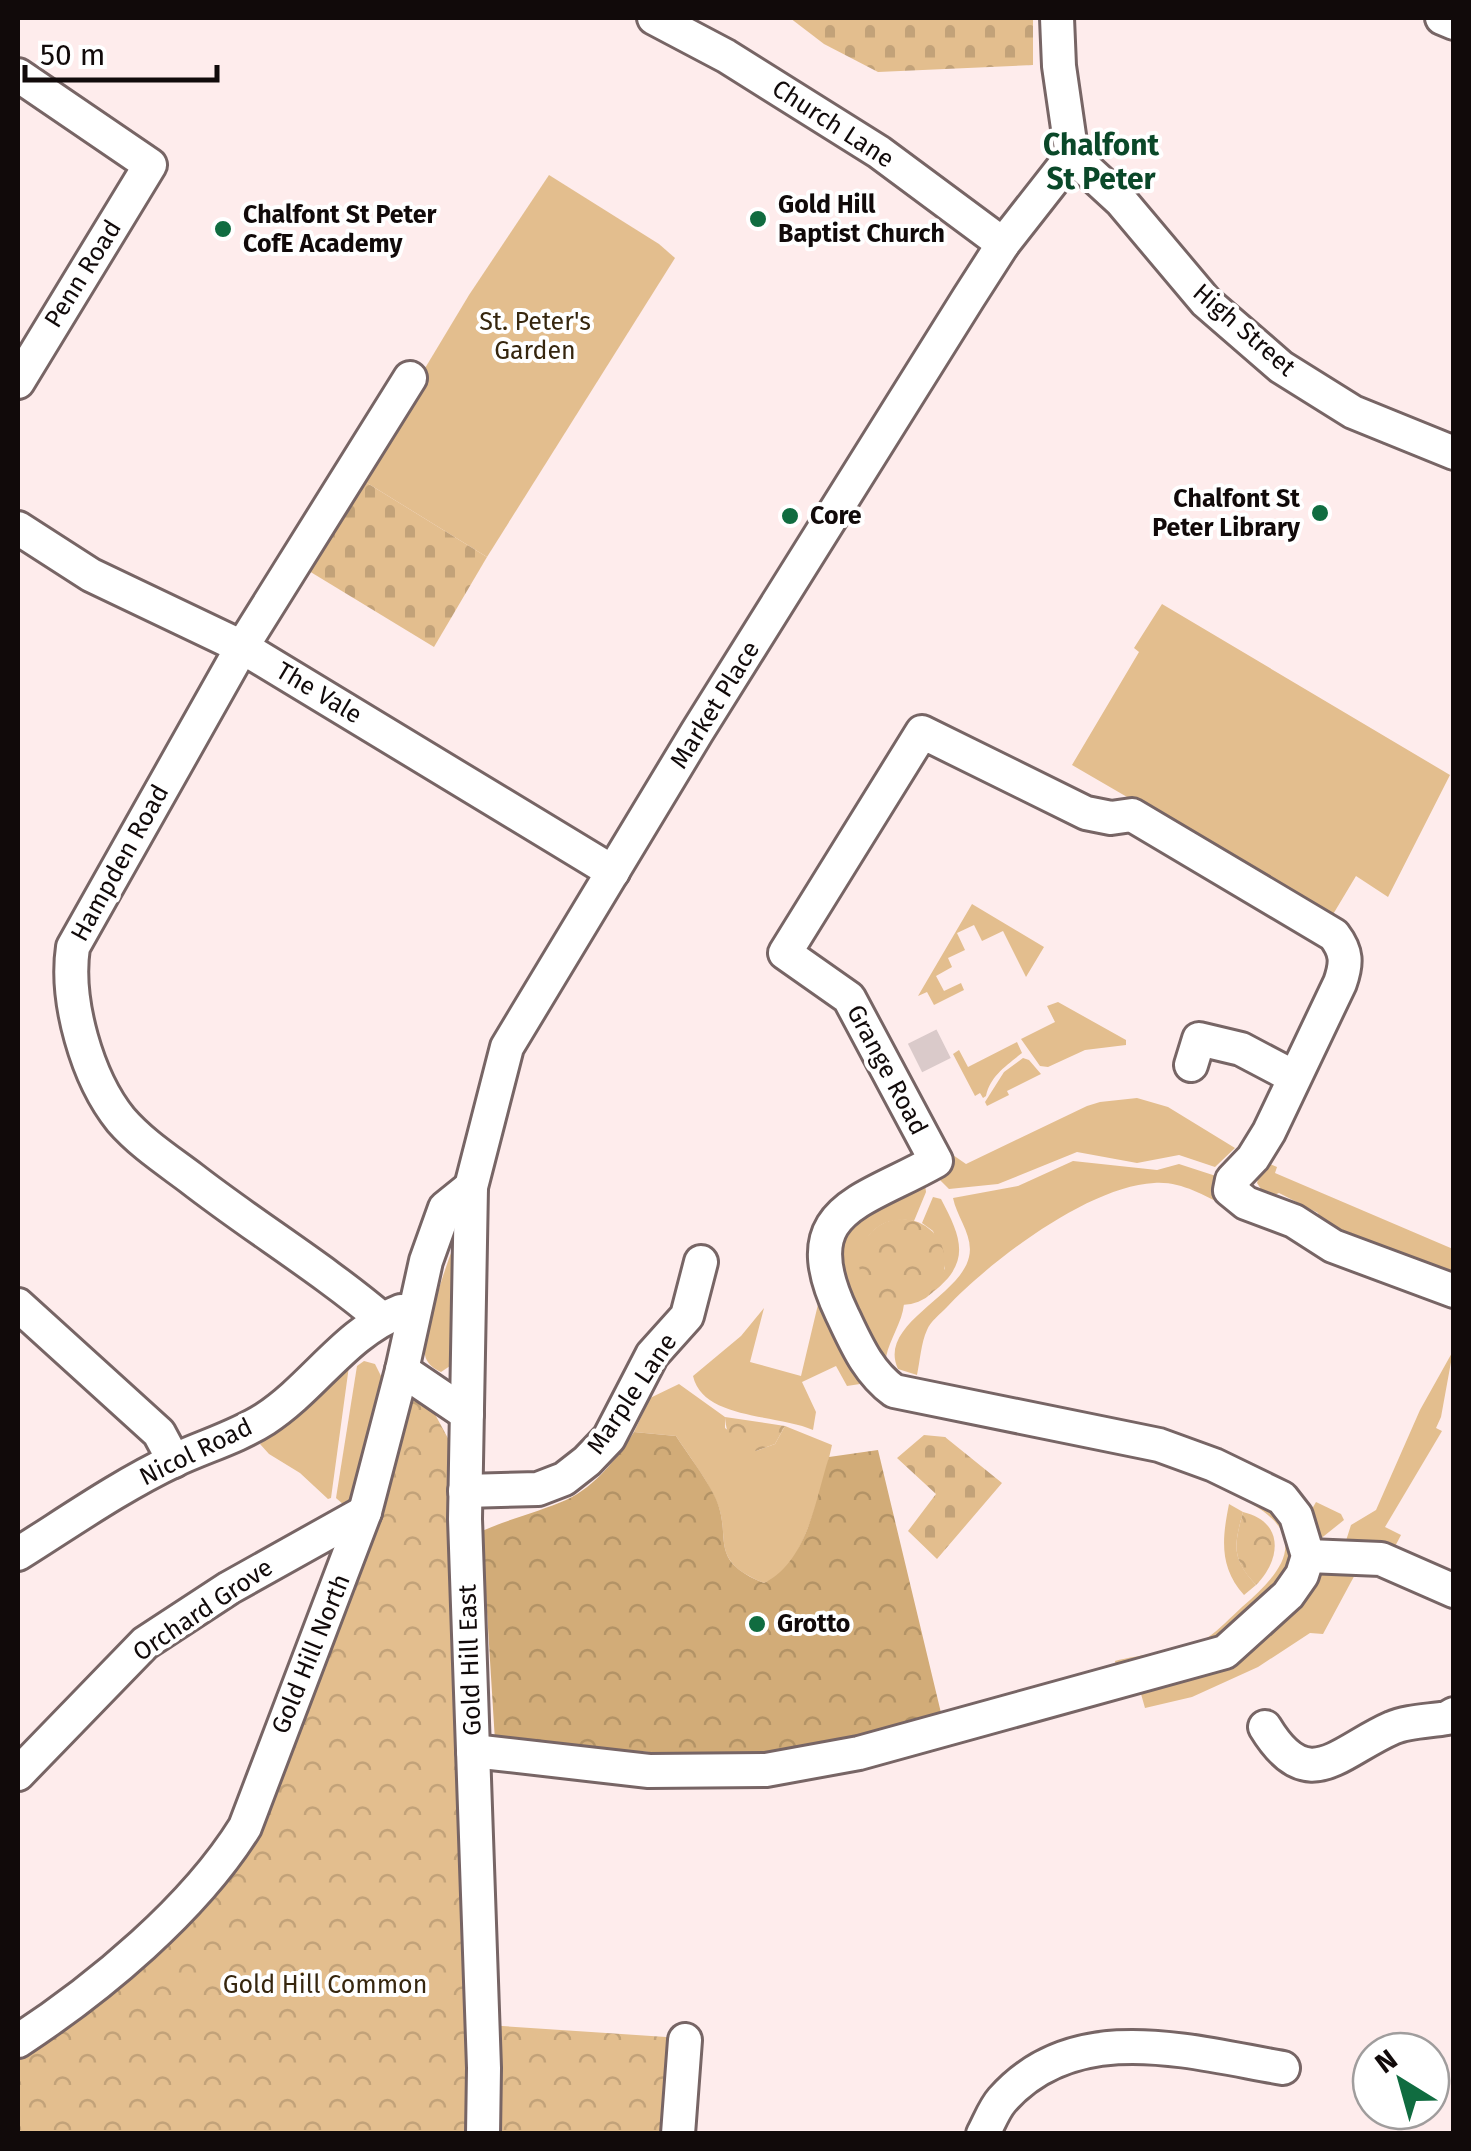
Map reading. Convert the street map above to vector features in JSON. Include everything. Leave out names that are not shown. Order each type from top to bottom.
[{"type":"street","name":"Church Lane","points":[[654,18],[726,56],[879,152],[1003,244]]},
{"type":"street","points":[[1003,244],[1072,156],[1059,66],[1057,18]]},
{"type":"street","points":[[1442,18],[1454,23]]},
{"type":"street","name":"Penn Road","points":[[18,76],[150,166],[18,382]]},
{"type":"street","name":"High Street","points":[[1072,156],[1121,201],[1206,302],[1281,367],[1353,412],[1454,453]]},
{"type":"street","name":"Market Place","points":[[471,1186],[507,1047],[1003,244]]},
{"type":"street","name":"Hampden Road","points":[[382,1319],[134,1134],[105,1095],[79,1030],[70,970],[73,947],[242,647],[410,378]]},
{"type":"street","name":"The Vale","points":[[18,528],[91,575],[242,647],[613,872]]},
{"type":"street","name":"Grange Road","points":[[1308,1556],[1296,1516],[1282,1498],[1214,1465],[1159,1445],[894,1390],[880,1381],[864,1360],[828,1284],[823,1260],[827,1236],[836,1218],[852,1204],[936,1161],[849,998],[784,954],[922,732],[1086,813],[1110,818],[1132,815],[1334,935],[1344,949],[1346,966],[1269,1132],[1253,1158],[1232,1180],[1230,1190],[1246,1204],[1294,1221],[1333,1246],[1454,1292]]},
{"type":"street","points":[[1190,1065],[1199,1039],[1241,1048],[1294,1077]]},
{"type":"street","name":"Gold Hill North","points":[[18,2041],[102,1978],[197,1893],[246,1827],[365,1512],[426,1261],[445,1208],[471,1186]]},
{"type":"street","name":"Gold Hill East","points":[[471,1186],[465,1491],[484,2048],[483,2134]]},
{"type":"street","name":"Marple Lane","points":[[465,1491],[538,1489],[564,1480],[587,1461],[609,1438],[652,1356],[688,1316],[701,1262]]},
{"type":"street","points":[[18,1305],[158,1433],[174,1461]]},
{"type":"street","name":"Nicol Road","points":[[18,1554],[174,1461],[246,1431],[292,1399],[358,1336],[382,1319],[415,1306]]},
{"type":"street","points":[[402,1370],[467,1414]]},
{"type":"street","name":"Orchard Grove","points":[[18,1774],[146,1644],[229,1588],[365,1512]]},
{"type":"street","points":[[473,1750],[649,1771],[766,1770],[859,1753],[1225,1652],[1288,1595],[1302,1575],[1308,1556],[1382,1559],[1454,1591]]},
{"type":"street","points":[[1266,1727],[1277,1746],[1296,1761],[1311,1766],[1330,1764],[1394,1726],[1454,1714]]},
{"type":"street","points":[[678,2134],[685,2040]]},
{"type":"street","points":[[982,2134],[1000,2101],[1033,2072],[1066,2057],[1116,2045],[1177,2049],[1283,2068]]},
{"type":"green space","points":[[790,18],[1033,18],[1033,65],[878,72],[824,44]]},
{"type":"green space","name":"St. Peter's Garden","points":[[549,175],[675,258],[487,557],[359,478],[469,295]]},
{"type":"green space","points":[[359,478],[487,557],[434,647],[304,568]]},
{"type":"green space","points":[[1162,604],[1450,775],[1388,897],[1356,876],[1332,916],[1072,765],[1139,652],[1134,648]]},
{"type":"green space","points":[[972,904],[1044,947],[1026,977],[1003,931],[982,941],[974,925],[957,933],[965,950],[948,958],[952,967],[936,976],[944,991],[961,983],[964,990],[934,1005],[927,992],[918,996]]},
{"type":"green space","points":[[1058,1002],[1126,1040],[1126,1045],[1085,1050],[1048,1067],[1040,1066],[1021,1039],[1055,1022],[1047,1006]]},
{"type":"green space","points":[[1017,1042],[1022,1053],[995,1077],[986,1096],[975,1096],[953,1054],[959,1050],[968,1067]]},
{"type":"green space","points":[[1023,1058],[1041,1074],[987,1106],[985,1102],[1004,1072]]},
{"type":"green space","points":[[1137,1098],[1168,1107],[1235,1148],[1215,1167],[1179,1155],[1137,1163],[1077,1152],[998,1184],[949,1189],[935,1175],[954,1164],[953,1155],[966,1164],[1087,1106]]},
{"type":"green space","points":[[1073,1161],[1157,1170],[1179,1164],[1219,1177],[1214,1192],[1226,1206],[1182,1186],[1154,1183],[1128,1187],[1071,1211],[1014,1248],[936,1318],[925,1335],[917,1375],[898,1369],[895,1353],[899,1338],[951,1285],[969,1257],[967,1234],[953,1198],[1018,1186]]},
{"type":"green space","points":[[1263,1161],[1277,1167],[1275,1173],[1453,1249],[1453,1282],[1322,1226],[1318,1213],[1279,1193],[1267,1198],[1257,1183]]},
{"type":"green space","points":[[925,1184],[926,1192],[914,1221],[893,1221],[877,1228],[866,1240],[861,1255],[861,1272],[869,1287],[883,1298],[904,1304],[886,1357],[879,1360],[847,1289],[840,1251],[844,1235],[854,1220],[868,1210]]},
{"type":"green space","points":[[933,1197],[941,1199],[959,1248],[954,1270],[933,1292],[945,1268],[933,1231],[922,1223]]},
{"type":"green space","points":[[902,1219],[932,1232],[945,1262],[932,1292],[902,1305],[872,1292],[859,1262],[872,1232]]},
{"type":"green space","points":[[454,1245],[450,1366],[441,1372],[427,1361],[425,1346],[435,1300]]},
{"type":"green space","points":[[820,1296],[860,1384],[847,1386],[836,1366],[802,1382],[816,1412],[813,1430],[726,1408],[700,1390],[693,1376],[741,1336],[764,1308],[750,1362],[801,1376]]},
{"type":"green space","points":[[1453,1351],[1436,1428],[1442,1431],[1385,1527],[1401,1535],[1390,1556],[1344,1547],[1351,1525],[1376,1510],[1420,1410]]},
{"type":"green space","points":[[364,1361],[375,1364],[382,1378],[354,1498],[344,1505],[336,1498],[357,1366]]},
{"type":"green space","points":[[349,1366],[328,1499],[260,1444],[305,1410]]},
{"type":"green space","points":[[679,1384],[725,1417],[725,1428],[756,1451],[775,1444],[785,1426],[832,1445],[820,1494],[801,1545],[784,1571],[769,1581],[764,1583],[745,1574],[727,1555],[714,1496],[676,1436],[634,1432],[650,1398]]},
{"type":"green space","name":"Gold Hill Common","points":[[411,1396],[430,1405],[450,1442],[472,2024],[681,2038],[674,2133],[18,2133],[18,2054],[220,1884]]},
{"type":"green space","points":[[725,1417],[785,1426],[775,1444],[756,1451],[733,1441]]},
{"type":"green space","points":[[634,1432],[676,1436],[714,1495],[727,1555],[745,1574],[764,1583],[779,1573],[800,1545],[829,1457],[878,1450],[942,1717],[885,1737],[749,1759],[495,1741],[482,1531],[577,1494],[605,1470]]},
{"type":"green space","points":[[924,1435],[945,1437],[1002,1483],[937,1559],[908,1531],[936,1494],[897,1458]]},
{"type":"green space","points":[[1263,1499],[1287,1520],[1293,1568],[1222,1640],[1166,1651],[1160,1661],[1117,1671],[1115,1661],[1176,1649],[1207,1638],[1268,1582],[1284,1556],[1285,1543],[1281,1530],[1270,1517],[1252,1504]]},
{"type":"green space","points":[[1316,1502],[1341,1514],[1344,1520],[1319,1540],[1307,1518]]},
{"type":"green space","points":[[1229,1504],[1243,1512],[1237,1551],[1242,1567],[1256,1585],[1244,1595],[1230,1574],[1224,1552]]},
{"type":"green space","points":[[1243,1512],[1266,1524],[1275,1543],[1270,1564],[1256,1585],[1242,1567],[1237,1551]]},
{"type":"green space","points":[[1358,1569],[1323,1634],[1310,1633],[1258,1667],[1192,1697],[1145,1708],[1139,1687],[1211,1670],[1312,1573]]},
{"type":"tunnel","points":[[915,1058],[947,1042]]},
{"type":"place","name":"Gold Hill Baptist Church","points":[[758,219]]},
{"type":"place","name":"Chalfont St Peter CofE Academy","points":[[223,229]]},
{"type":"place","name":"Chalfont St Peter Library","points":[[1320,513]]},
{"type":"place","name":"Core","points":[[790,516]]},
{"type":"place","name":"Grotto","points":[[757,1624]]},
{"type":"district","name":"Chalfont St Peter","points":[[1101,162]]}]
